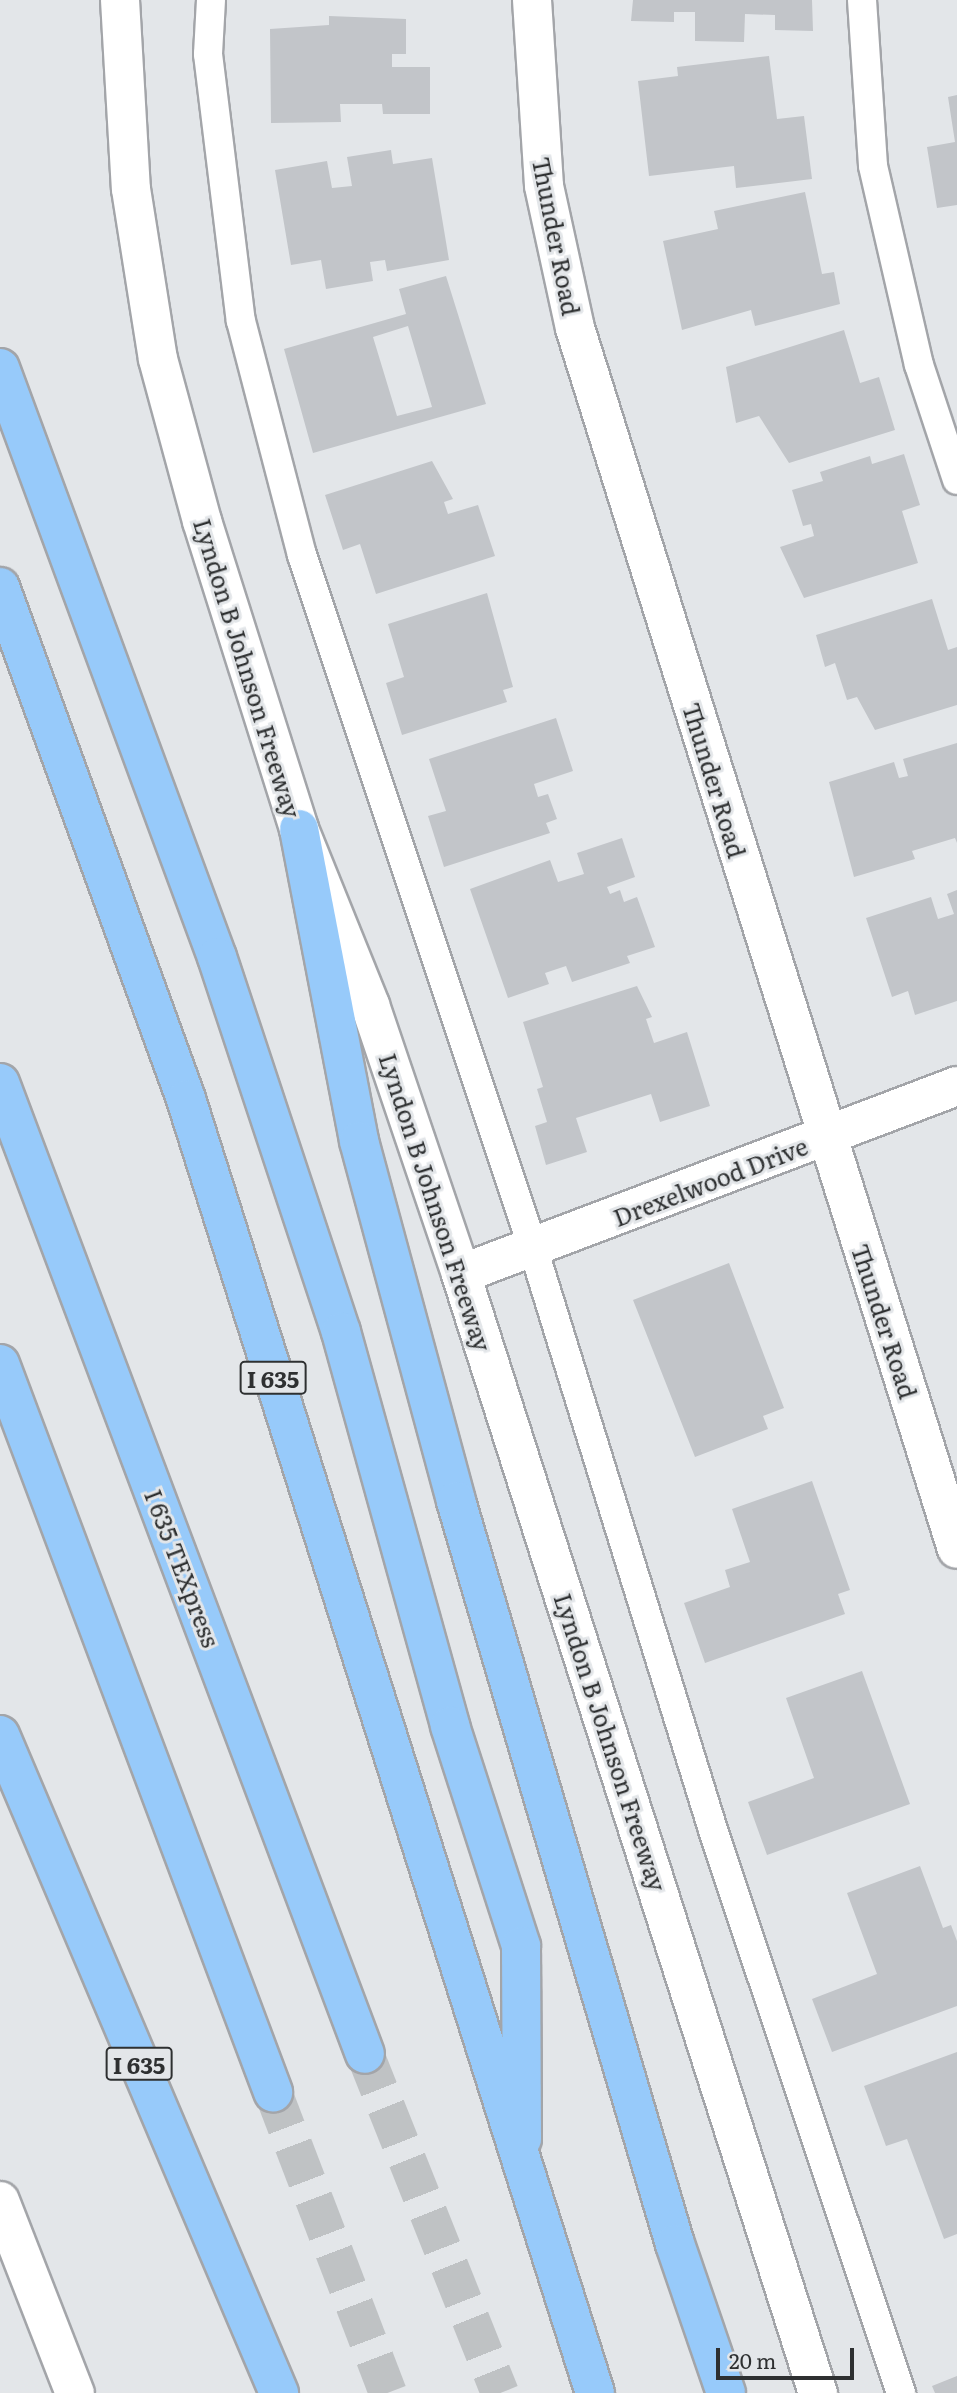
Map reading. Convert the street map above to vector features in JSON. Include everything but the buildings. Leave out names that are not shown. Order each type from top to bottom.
[{"type":"highway","points":[[0,368],[217,957],[341,1332],[450,1726],[522,1946],[522,2176]]},
{"type":"highway","name":"I 635","points":[[0,587],[186,1099],[522,2176],[595,2393]]},
{"type":"highway","points":[[299,829],[359,1141],[456,1501],[671,2231],[726,2393]]},
{"type":"highway","name":"I 635 TEXpress","points":[[0,1083],[365,2054]]},
{"type":"highway","points":[[0,1364],[273,2092]]},
{"type":"highway","name":"I 635","points":[[0,1735],[279,2393]]},
{"type":"main road","name":"Lyndon B Johnson Freeway","points":[[120,0],[131,189],[158,359],[299,829],[370,1005],[461,1274],[818,2393]]},
{"type":"main road","name":"Thunder Road","points":[[532,0],[544,186],[575,328],[957,1549]]},
{"type":"main road","name":"Drexelwood Drive","points":[[461,1274],[957,1086]]},
{"type":"main road","points":[[0,2201],[75,2393]]},
{"type":"lane","points":[[211,0],[208,54],[221,184],[241,321],[302,555],[533,1248],[713,1830],[901,2393]]},
{"type":"lane","points":[[862,0],[873,166],[919,365],[957,480]]},
{"type":"tunnel","points":[[365,2054],[500,2393]]},
{"type":"tunnel","points":[[273,2092],[388,2393]]}]
